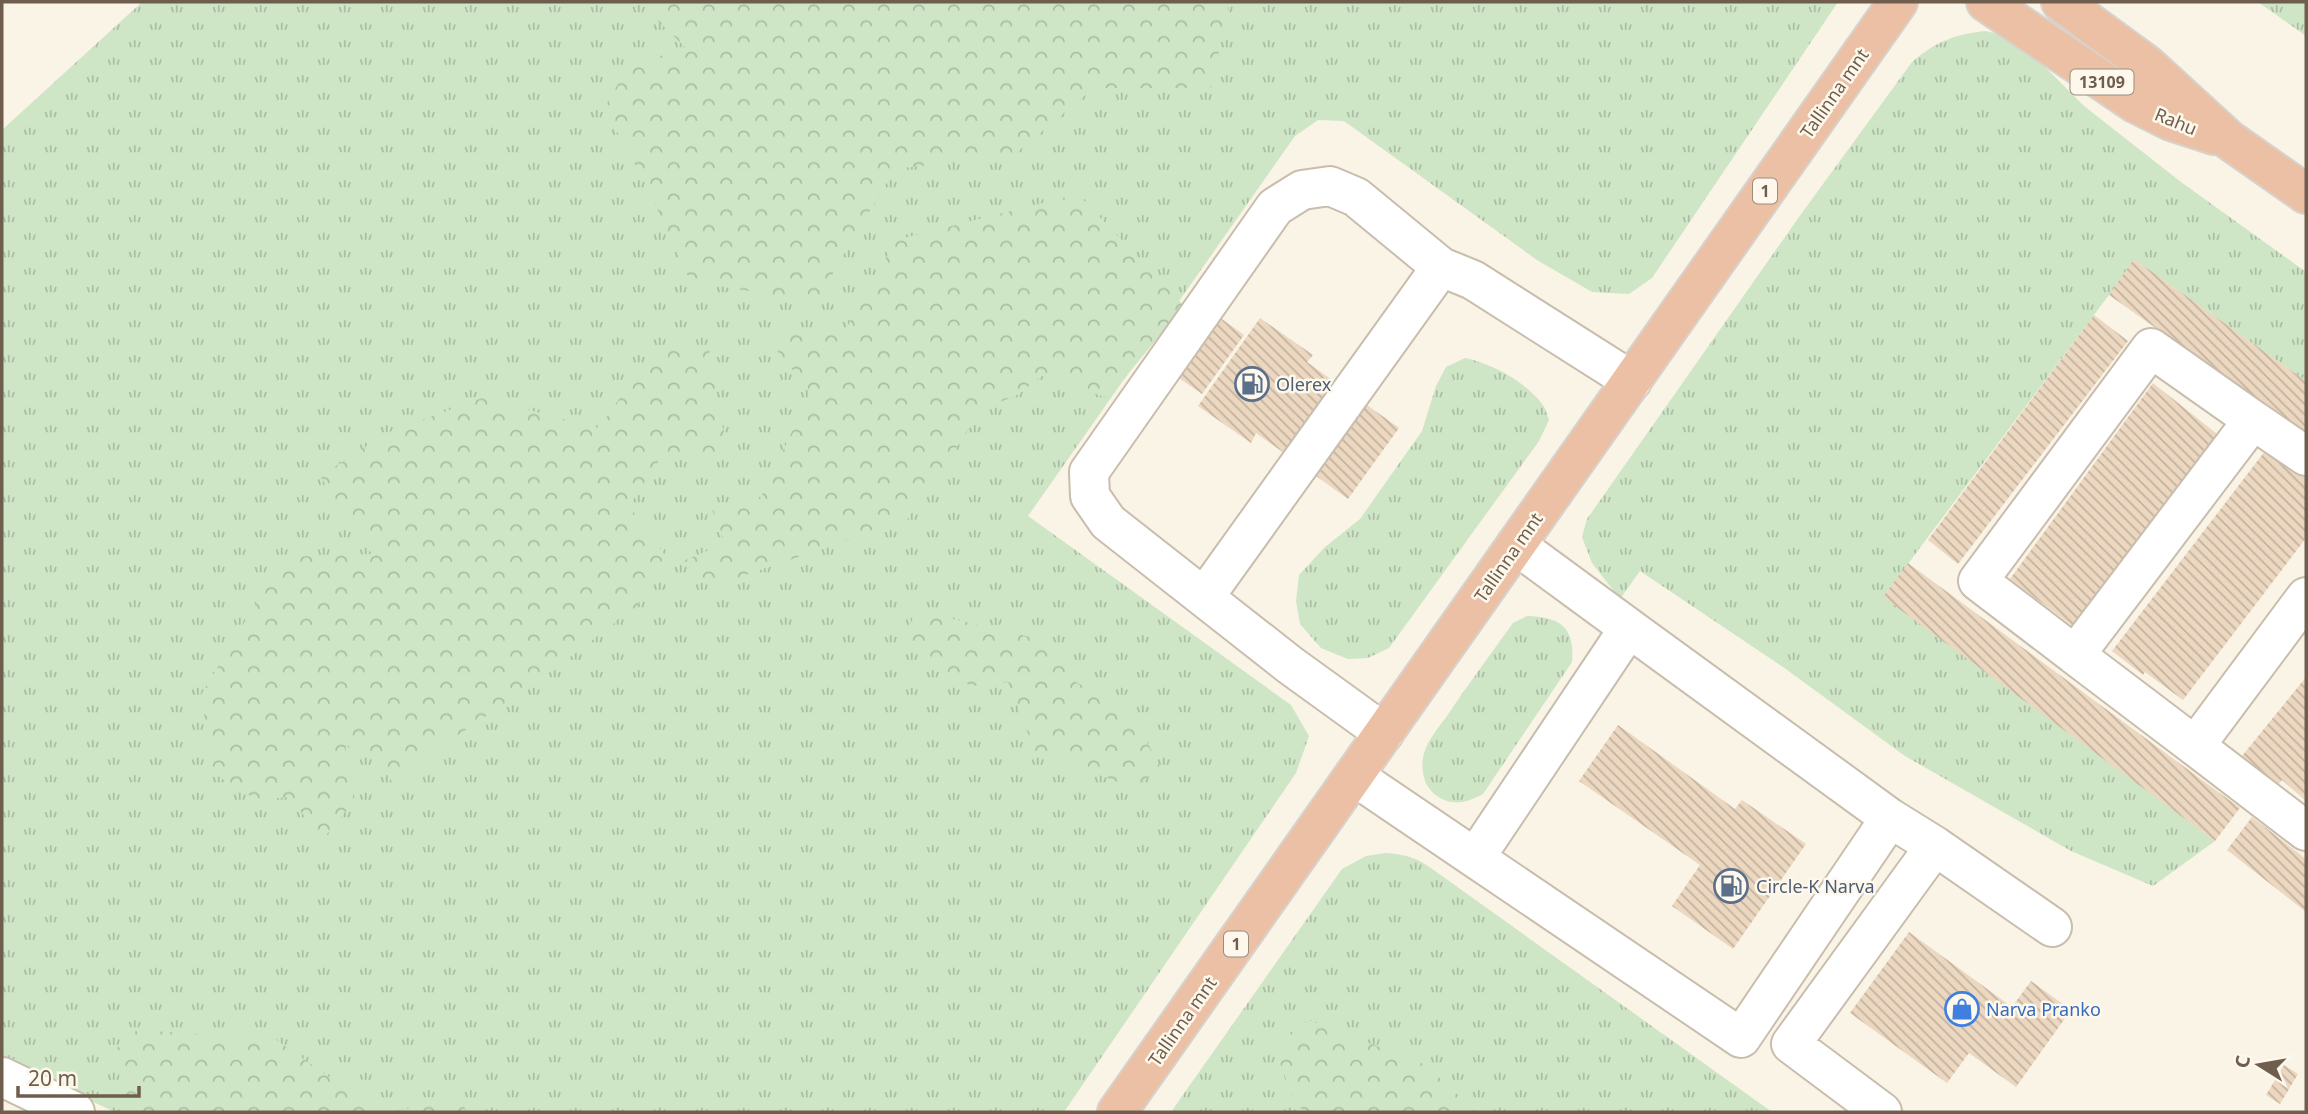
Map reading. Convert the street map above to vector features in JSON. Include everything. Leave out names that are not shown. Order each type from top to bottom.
[{"type":"highway","name":"Tallinna mnt","points":[[1117,1112],[1898,2]]},
{"type":"highway","name":"Rahu","points":[[1986,2],[2135,103],[2171,121],[2230,140]]},
{"type":"highway","name":"Rahu","points":[[2061,2],[2147,65],[2230,140],[2306,194]]},
{"type":"street","points":[[1384,733],[1290,665],[1108,522],[1090,496],[1089,472],[1275,207],[1302,190],[1330,186],[1356,197],[1441,267],[1473,279],[1632,380]]},
{"type":"street","points":[[1205,596],[1441,267]]},
{"type":"street","points":[[2306,456],[2151,348],[1978,581],[2306,831]]},
{"type":"street","points":[[2075,655],[2253,420]]},
{"type":"street","points":[[1516,545],[1890,818],[1935,846],[2052,928]]},
{"type":"street","points":[[2195,746],[2306,597]]},
{"type":"street","points":[[1475,858],[1629,628]]},
{"type":"street","points":[[1354,776],[1741,1038],[1890,818]]},
{"type":"street","points":[[1882,1112],[1791,1044],[1935,846]]},
{"type":"street","points":[[2,1077],[75,1112]]},
{"type":"green space","points":[[142,2],[1838,2],[1652,278],[1629,294],[1592,292],[1537,260],[1344,121],[1318,120],[1295,136],[1028,516],[1291,705],[1309,736],[1296,773],[1064,1112],[115,1112],[2,1060],[2,130]]},
{"type":"green space","points":[[651,2],[1230,2],[1211,88],[1094,88],[1014,155],[895,169],[815,302],[712,285],[687,275],[648,188],[604,108],[631,62],[688,50],[652,15]]},
{"type":"green space","points":[[2258,2],[2306,2],[2306,36]]},
{"type":"green space","points":[[1985,31],[2016,38],[2084,106],[2181,182],[2306,272],[2306,381],[2135,260],[1884,596],[2215,841],[2153,886],[2071,851],[1905,756],[1783,667],[1640,571],[1620,599],[1592,563],[1582,537],[1587,519],[1799,217],[1912,62],[1946,40]]},
{"type":"green space","points":[[1078,194],[1184,306],[1108,398],[1042,376],[1014,397],[984,407],[907,520],[710,587],[681,562],[725,543],[712,509],[760,499],[811,392],[764,335],[843,334],[896,240]]},
{"type":"green space","points":[[655,347],[709,349],[728,457],[665,452],[629,506],[665,555],[638,605],[553,670],[432,753],[395,786],[373,753],[345,745],[355,800],[323,839],[289,797],[257,800],[214,774],[201,695],[283,557],[372,554],[320,476],[389,432],[482,398],[599,428]]},
{"type":"green space","points":[[1465,358],[1486,364],[1507,375],[1535,396],[1544,407],[1549,420],[1539,441],[1389,648],[1368,658],[1348,659],[1321,648],[1300,624],[1296,601],[1299,575],[1325,547],[1360,519],[1422,431],[1436,386],[1446,367]]},
{"type":"green space","points":[[915,610],[1059,644],[1069,678],[1134,716],[1161,769],[1134,788],[1035,751],[1008,682],[971,686],[904,646]]},
{"type":"green space","points":[[1527,616],[1548,619],[1563,626],[1571,640],[1572,662],[1483,794],[1460,802],[1443,799],[1428,788],[1424,777],[1422,765],[1426,748],[1513,623]]},
{"type":"green space","points":[[1386,853],[1408,856],[1428,866],[1772,1112],[1171,1112],[1342,869],[1366,856]]},
{"type":"green space","points":[[1309,1020],[1426,1065],[1476,1112],[1306,1112],[1295,1104],[1273,1044]]},
{"type":"green space","points":[[137,1030],[275,1039],[379,1112],[126,1112],[115,1050]]},
{"type":"green space","points":[[458,1099],[468,1112],[390,1112]]},
{"type":"building","points":[[2134,259],[2306,381],[2306,434],[2109,295]]},
{"type":"building","points":[[1215,314],[1244,335],[1202,394],[1173,374]]},
{"type":"building","points":[[2094,315],[2128,341],[1958,564],[1928,540]]},
{"type":"building","points":[[1260,318],[1313,355],[1307,362],[1399,428],[1348,499],[1256,433],[1251,443],[1198,406]]},
{"type":"building","points":[[2153,383],[2217,434],[2073,626],[2010,579]]},
{"type":"building","points":[[2265,451],[2306,479],[2306,538],[2183,700],[2145,672],[2143,675],[2112,651]]},
{"type":"building","points":[[1908,563],[2240,808],[2215,841],[1883,597]]},
{"type":"building","points":[[2306,677],[2306,801],[2282,780],[2274,790],[2238,761]]},
{"type":"building","points":[[1618,725],[1735,809],[1742,800],[1806,844],[1733,949],[1672,906],[1700,865],[1579,781]]},
{"type":"building","points":[[2252,817],[2306,859],[2306,912],[2227,850]]},
{"type":"building","name":"Narva Pranko","points":[[1909,932],[2012,1007],[2031,981],[2071,1010],[2016,1087],[1969,1053],[1947,1083],[1850,1013]]},
{"type":"building","points":[[2284,1065],[2298,1074],[2280,1104],[2266,1095]]},
{"type":"place","name":"Olerex","points":[[1252,384]]},
{"type":"place","name":"Circle-K Narva","points":[[1731,886]]},
{"type":"place","name":"Narva Pranko","points":[[1962,1009]]}]
